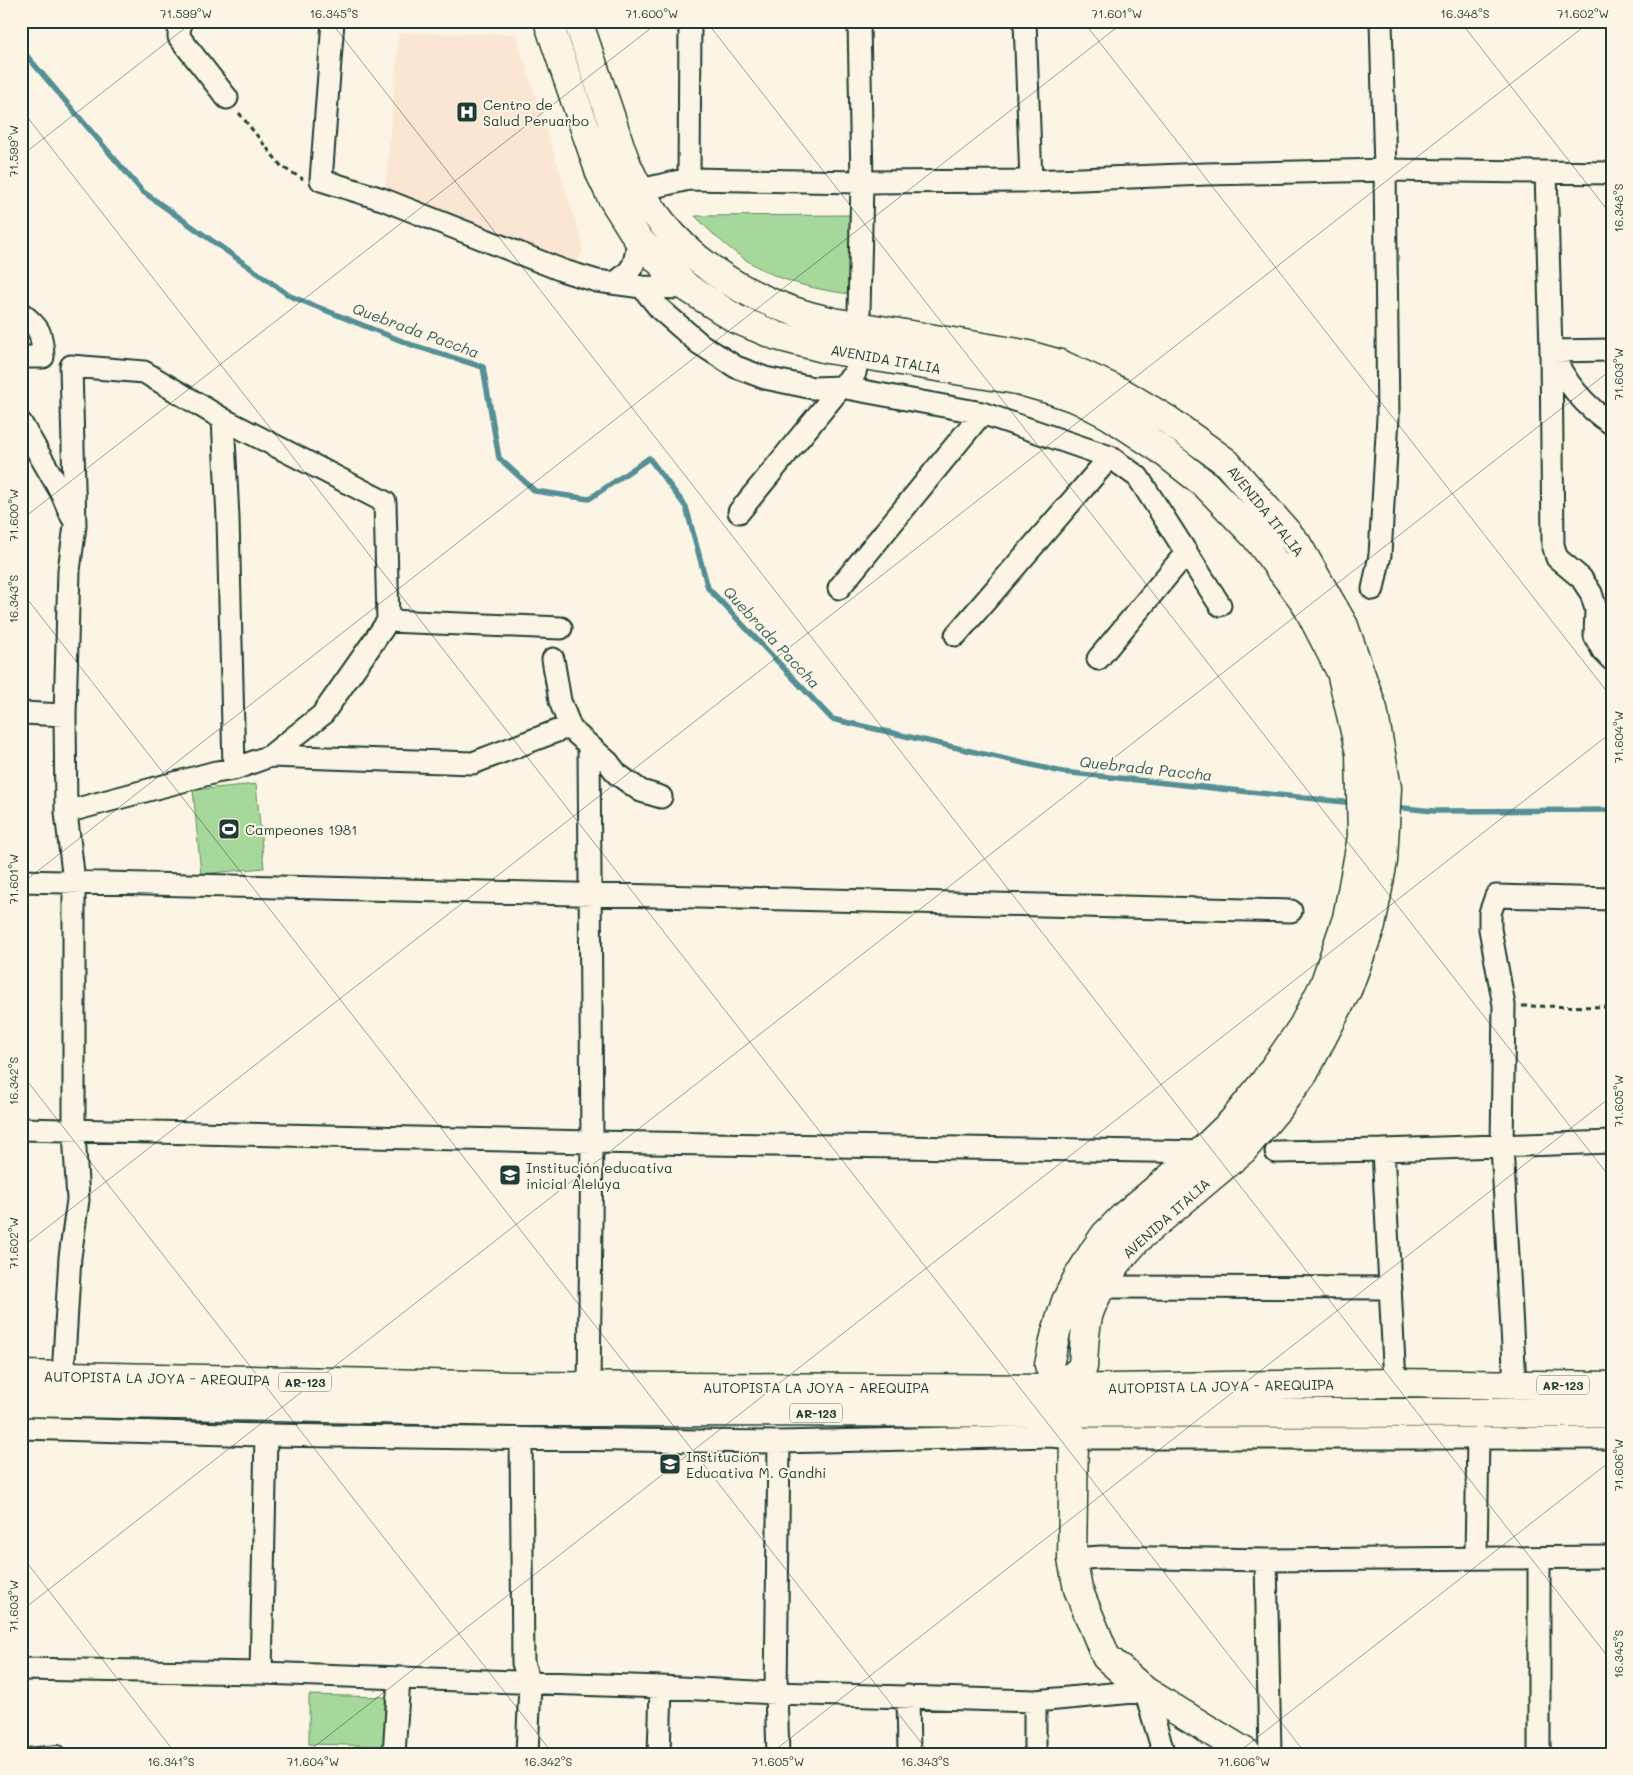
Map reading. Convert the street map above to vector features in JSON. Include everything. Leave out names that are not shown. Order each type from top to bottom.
[{"type":"main road","name":"AVENIDA ITALIA","points":[[548,21],[600,173],[611,196],[638,239],[688,288],[736,319],[763,331],[827,349],[858,355],[1018,380],[1078,399],[1109,415],[1159,448],[1206,486],[1255,536],[1305,602],[1341,672],[1360,753],[1362,837],[1336,986],[1304,1073],[1279,1107],[1243,1150],[1131,1246],[1116,1264],[1089,1314],[1083,1367],[1060,1419]]},
{"type":"main road","name":"AVENIDA ITALIA","points":[[578,21],[627,164],[640,190],[661,223],[680,244],[728,282],[782,308],[804,316],[1024,354],[1060,364],[1121,392],[1168,420],[1226,462],[1297,544],[1344,626],[1373,708],[1387,788],[1383,861],[1371,926],[1336,986],[1303,1026],[1265,1081],[1232,1122],[1201,1152],[1125,1215],[1105,1235],[1078,1277],[1066,1301],[1056,1332],[1049,1365],[1060,1419]]},
{"type":"main road","name":"AUTOPISTA LA JOYA - AREQUIPA","points":[[21,1375],[514,1386],[589,1385],[1060,1419],[1395,1383],[1612,1386]]},
{"type":"main road","name":"AUTOPISTA LA JOYA - AREQUIPA","points":[[21,1402],[520,1412],[1060,1419],[1612,1413]]},
{"type":"main road","points":[[1060,1419],[1072,1559],[1078,1589],[1106,1657],[1145,1691],[1248,1754]]},
{"type":"street","points":[[180,21],[179,37],[227,98]]},
{"type":"street","points":[[333,21],[321,180],[382,199],[564,271],[597,281],[642,287],[688,288]]},
{"type":"street","points":[[690,21],[690,179]]},
{"type":"street","points":[[739,512],[840,387],[855,373],[858,355],[862,182],[859,21]]},
{"type":"street","points":[[1026,21],[1031,181]]},
{"type":"street","points":[[1373,589],[1380,555],[1388,417],[1381,21]]},
{"type":"street","points":[[640,190],[690,179],[862,182],[1031,181],[1206,174],[1385,170],[1612,173]]},
{"type":"street","points":[[1546,172],[1551,351],[1553,545],[1557,558],[1581,578],[1591,593],[1596,610],[1596,636],[1603,651],[1612,660]]},
{"type":"street","points":[[614,283],[627,276],[634,266],[638,239]]},
{"type":"street","points":[[642,287],[661,310],[700,344],[736,366],[765,378],[812,388],[840,387],[982,413],[1110,456],[1138,478],[1220,605]]},
{"type":"street","points":[[21,313],[37,325],[42,341],[43,357],[21,357]]},
{"type":"street","points":[[1551,351],[1612,350]]},
{"type":"street","points":[[1551,351],[1560,371],[1571,387],[1588,406],[1612,424]]},
{"type":"street","points":[[63,1376],[70,1256],[78,1200],[74,1132],[74,882],[66,812],[65,715],[69,570],[75,526],[71,366],[144,372],[223,419],[386,502],[388,621],[322,715],[270,756],[234,769],[216,772],[66,812]]},
{"type":"street","points":[[839,588],[982,413]]},
{"type":"street","points":[[223,419],[228,518],[234,769]]},
{"type":"street","points":[[21,423],[61,492],[75,526]]},
{"type":"street","points":[[956,635],[1110,456]]},
{"type":"street","points":[[1098,659],[1186,553]]},
{"type":"street","points":[[388,621],[561,628]]},
{"type":"street","points":[[553,659],[560,701],[571,730],[608,762],[617,774],[641,791],[661,797]]},
{"type":"street","points":[[21,713],[65,715]]},
{"type":"street","points":[[270,756],[473,763],[562,729],[571,730]]},
{"type":"street","points":[[589,1385],[592,1142],[590,747]]},
{"type":"street","points":[[21,880],[1291,912]]},
{"type":"street","points":[[1515,1384],[1502,1146],[1504,1005],[1490,929],[1490,913],[1496,896],[1612,898]]},
{"type":"street","points":[[21,1129],[74,1132],[592,1142],[1201,1152],[1243,1150]]},
{"type":"street","points":[[1276,1152],[1612,1142]]},
{"type":"street","points":[[1383,1150],[1395,1383]]},
{"type":"street","points":[[1103,1287],[1391,1288]]},
{"type":"street","points":[[21,1428],[266,1435],[779,1442],[1060,1419],[1478,1437],[1612,1438]]},
{"type":"street","points":[[261,1674],[266,1435]]},
{"type":"street","points":[[1476,1557],[1478,1437]]},
{"type":"street","points":[[521,1439],[523,1663],[530,1684],[526,1754]]},
{"type":"street","points":[[778,1754],[776,1693],[779,1442]]},
{"type":"street","points":[[1072,1559],[1266,1560],[1612,1557]]},
{"type":"street","points":[[1539,1558],[1540,1754]]},
{"type":"street","points":[[1266,1560],[1270,1754]]},
{"type":"street","points":[[21,1669],[261,1674],[1035,1701],[1145,1691],[1164,1754]]},
{"type":"street","points":[[394,1754],[399,1680]]},
{"type":"street","points":[[659,1754],[661,1687]]},
{"type":"street","points":[[908,1696],[909,1754]]},
{"type":"street","points":[[1035,1701],[1035,1754]]},
{"type":"lane","points":[[27,1754],[58,1751]]},
{"type":"path","points":[[227,98],[282,167],[307,181],[321,180]]},
{"type":"path","points":[[1504,1005],[1612,1007]]},
{"type":"shaded area","name":"Centro de Salud Peruarbo","points":[[399,33],[516,34],[583,245],[582,254],[578,259],[572,261],[385,190]]},
{"type":"green space","points":[[850,215],[850,294],[803,285],[765,271],[747,261],[730,248],[695,216]]},
{"type":"green space","name":"Campeones 1981","points":[[256,784],[264,868],[201,874],[193,790]]},
{"type":"green space","points":[[309,1695],[385,1697],[384,1746],[309,1744]]},
{"type":"waterway","name":"Quebrada Paccha","points":[[21,49],[142,191],[290,296],[412,345],[483,367],[499,458],[535,491],[589,499],[649,458],[686,507],[708,588],[832,719],[1062,772],[1354,803]]},
{"type":"waterway","name":"Quebrada Paccha","points":[[1393,807],[1434,811],[1612,810]]},
{"type":"place","name":"Centro de Salud Peruarbo","points":[[467,112]]},
{"type":"place","name":"Campeones 1981","points":[[229,829]]},
{"type":"place","name":"Institución educativa inicial Aleluya","points":[[510,1175]]},
{"type":"place","name":"Institución Educativa M. Gandhi","points":[[670,1464]]}]
